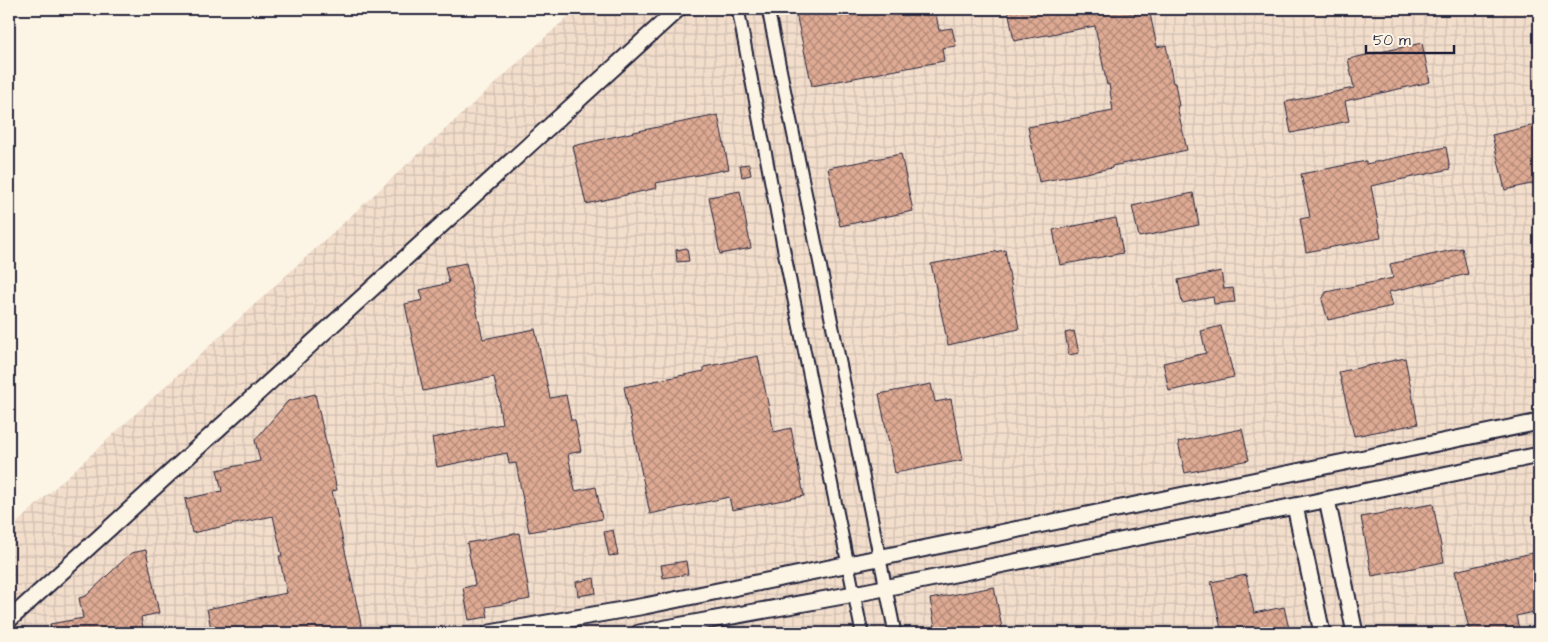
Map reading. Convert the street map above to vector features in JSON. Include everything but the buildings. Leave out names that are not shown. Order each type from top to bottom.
[{"type":"street","points":[[9,620],[678,9]]},
{"type":"street","points":[[738,9],[785,256],[862,633]]},
{"type":"street","points":[[768,9],[895,633]]},
{"type":"street","points":[[490,633],[645,606],[1539,422]]},
{"type":"street","points":[[640,633],[854,594],[1327,500],[1539,455]]},
{"type":"street","points":[[1327,500],[1355,633]]},
{"type":"street","points":[[1296,506],[1322,633]]},
{"type":"shaded area","points":[[576,9],[1539,9],[1539,633],[9,633],[9,530]]}]
